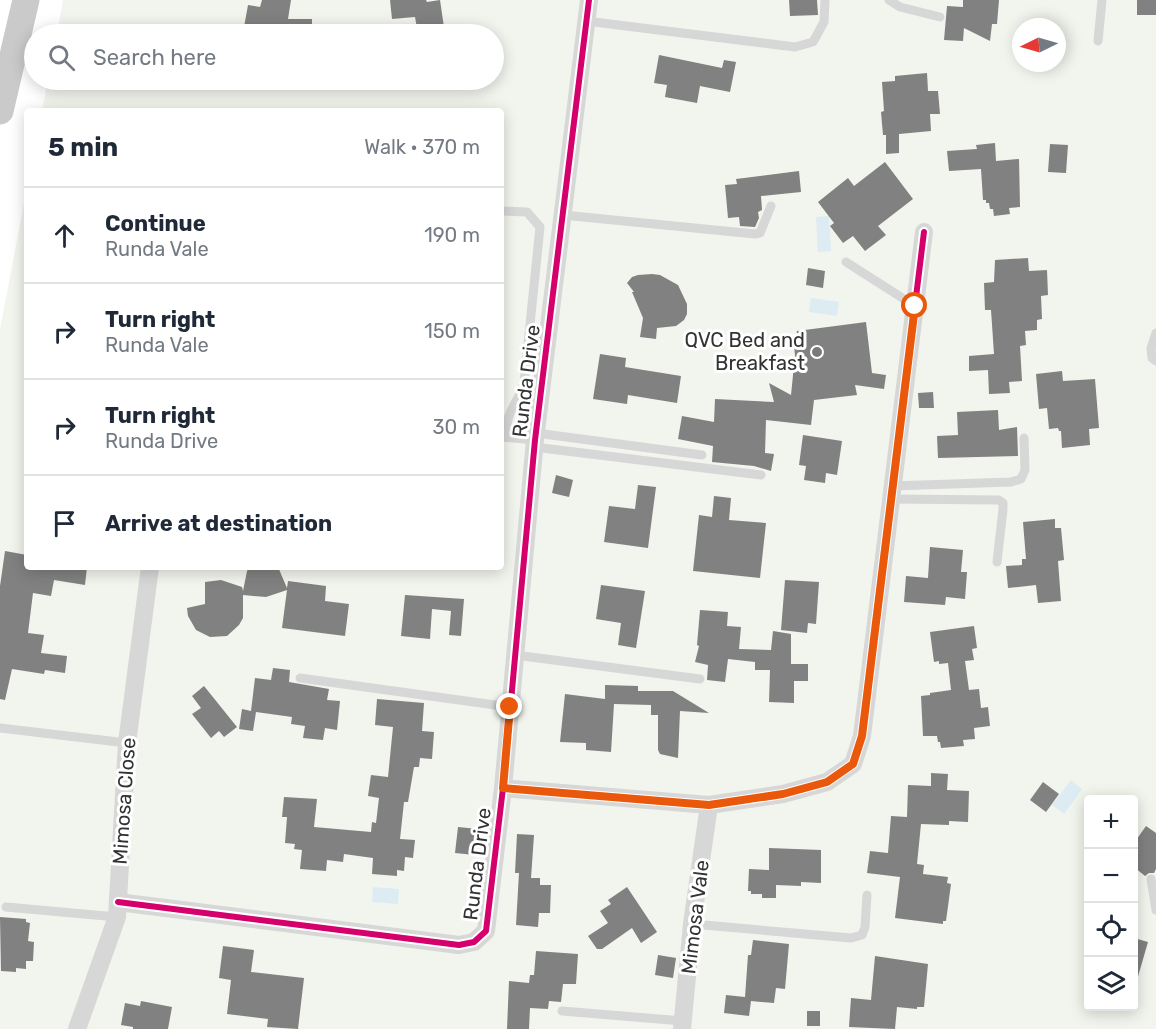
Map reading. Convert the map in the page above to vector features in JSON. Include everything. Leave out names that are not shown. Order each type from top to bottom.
[{"type":"main road","points":[[0,111],[26,0]]},
{"type":"street","name":"Runda Drive","points":[[118,909],[459,945],[474,942],[486,931],[503,788],[535,440],[589,0]]},
{"type":"street","points":[[503,788],[709,805],[783,794],[827,782],[853,764],[862,736],[924,232]]},
{"type":"street","name":"Mimosa Close","points":[[77,1029],[118,909],[127,743],[150,570]]},
{"type":"street","name":"Mimosa Vale","points":[[683,1025],[692,924],[709,805]]},
{"type":"lane","points":[[586,21],[795,47],[813,42],[824,22],[825,0]]},
{"type":"lane","points":[[889,0],[900,7],[940,17]]},
{"type":"lane","points":[[1098,41],[1102,0]]},
{"type":"lane","points":[[563,215],[755,234],[760,233],[763,229],[771,206]]},
{"type":"lane","points":[[504,211],[527,212],[540,226],[524,383],[520,394],[509,410],[504,437],[702,455]]},
{"type":"lane","points":[[846,262],[915,306]]},
{"type":"lane","points":[[1156,333],[1151,348],[1152,358],[1156,362]]},
{"type":"lane","points":[[892,492],[1011,482],[1021,479],[1025,470],[1024,438]]},
{"type":"lane","points":[[535,440],[761,475]]},
{"type":"lane","points":[[892,492],[999,500],[1003,503],[1003,509],[997,562]]},
{"type":"lane","points":[[515,656],[700,679]]},
{"type":"lane","points":[[300,678],[510,707]]},
{"type":"lane","points":[[0,728],[127,743]]},
{"type":"lane","points":[[1152,879],[1156,910]]},
{"type":"lane","points":[[692,924],[851,938],[862,935],[865,927],[867,895]]},
{"type":"lane","points":[[6,907],[118,909]]},
{"type":"lane","points":[[562,1011],[683,1025]]},
{"type":"shaded area","points":[[63,0],[1156,0],[1156,1029],[0,1029],[0,329],[24,204],[24,570],[504,570],[504,108],[43,108],[46,90],[504,90],[504,24],[59,24]]},
{"type":"shaded area","points":[[829,216],[831,251],[818,252],[816,217]]},
{"type":"shaded area","points":[[811,298],[839,302],[837,316],[809,312]]},
{"type":"shaded area","points":[[1071,780],[1082,789],[1064,814],[1052,805]]},
{"type":"shaded area","points":[[373,887],[399,889],[398,904],[372,902]]},
{"type":"building","points":[[262,0],[291,0],[288,19],[312,19],[312,24],[245,24],[248,5],[260,7]]},
{"type":"building","points":[[390,0],[426,0],[427,2],[440,0],[444,24],[416,24],[415,17],[392,19]]},
{"type":"building","points":[[789,0],[817,0],[818,15],[790,16]]},
{"type":"building","points":[[963,0],[999,0],[997,24],[992,24],[990,41],[964,28],[963,41],[944,40],[947,6],[963,7]]},
{"type":"building","points":[[1137,0],[1156,0],[1156,15],[1137,15]]},
{"type":"building","points":[[659,55],[722,68],[724,60],[736,62],[730,92],[700,86],[697,103],[665,97],[667,85],[654,83]]},
{"type":"building","points":[[927,73],[928,91],[938,91],[940,114],[930,114],[931,131],[899,134],[899,153],[886,154],[886,135],[883,135],[881,112],[884,111],[882,82],[895,81],[895,76]]},
{"type":"building","points":[[995,143],[996,161],[1019,159],[1020,207],[1009,208],[1010,214],[994,216],[989,203],[983,200],[981,169],[949,171],[947,151],[977,149],[976,145]]},
{"type":"building","points":[[1050,144],[1068,145],[1066,173],[1048,172]]},
{"type":"building","points":[[885,162],[913,199],[878,226],[886,235],[865,251],[853,236],[843,243],[830,226],[834,223],[818,202],[848,178],[854,186]]},
{"type":"building","points":[[799,171],[801,192],[761,196],[762,210],[758,212],[759,218],[755,227],[740,226],[739,217],[728,218],[725,185],[737,184],[736,179]]},
{"type":"building","points":[[1028,258],[1029,271],[1047,270],[1048,295],[1041,296],[1042,319],[1037,320],[1037,330],[1025,331],[1026,345],[1020,346],[1022,381],[1009,382],[1010,393],[989,394],[988,370],[969,371],[969,356],[994,354],[991,310],[985,310],[984,283],[994,282],[995,260]]},
{"type":"building","points":[[808,268],[825,271],[823,288],[806,285]]},
{"type":"building","points":[[660,275],[678,285],[687,304],[687,314],[684,320],[676,326],[657,328],[656,339],[640,337],[643,318],[632,292],[634,292],[627,283],[632,277]]},
{"type":"building","points":[[866,322],[872,373],[886,375],[884,389],[855,385],[857,395],[814,400],[811,425],[766,420],[765,453],[774,454],[771,471],[754,466],[712,462],[713,446],[678,439],[682,416],[714,422],[715,399],[774,402],[769,383],[791,395],[795,355],[793,337],[796,336],[797,331]]},
{"type":"building","points":[[600,354],[626,358],[625,367],[681,376],[677,403],[628,395],[627,404],[593,399]]},
{"type":"building","points":[[1062,371],[1063,381],[1095,379],[1099,428],[1089,429],[1090,445],[1062,448],[1061,431],[1058,428],[1049,429],[1047,408],[1039,409],[1036,374]]},
{"type":"building","points":[[933,392],[934,408],[919,408],[918,393]]},
{"type":"building","points":[[998,410],[999,430],[1017,427],[1018,456],[938,458],[937,436],[958,435],[957,412]]},
{"type":"building","points":[[803,435],[842,441],[837,475],[826,473],[825,483],[804,480],[806,466],[799,465]]},
{"type":"building","points":[[556,475],[573,480],[569,497],[552,493]]},
{"type":"building","points":[[638,485],[656,487],[648,548],[604,542],[609,506],[635,509]]},
{"type":"building","points":[[714,496],[731,498],[729,520],[766,523],[760,578],[693,571],[699,515],[712,517]]},
{"type":"building","points":[[1055,519],[1055,528],[1061,528],[1064,560],[1058,561],[1061,601],[1038,603],[1036,585],[1008,588],[1006,566],[1022,565],[1022,559],[1026,559],[1023,522]]},
{"type":"building","points":[[930,547],[963,550],[961,572],[967,572],[965,599],[946,597],[945,605],[904,602],[906,576],[928,578]]},
{"type":"building","points":[[5,551],[24,554],[24,570],[87,570],[85,585],[54,580],[51,596],[33,593],[28,633],[44,635],[41,653],[67,656],[65,673],[45,670],[44,674],[12,669],[5,700],[0,699],[0,586]]},
{"type":"building","points":[[279,570],[287,588],[288,581],[326,586],[325,601],[349,604],[345,636],[282,628],[287,590],[266,597],[243,595],[243,618],[227,636],[210,637],[196,630],[188,616],[187,608],[205,604],[205,582],[221,580],[242,587],[243,591],[247,571]]},
{"type":"building","points":[[785,580],[819,582],[816,624],[808,623],[807,633],[781,630]]},
{"type":"building","points":[[601,585],[645,591],[636,648],[618,645],[621,623],[596,619]]},
{"type":"building","points":[[405,595],[464,599],[461,636],[449,635],[451,611],[432,609],[430,639],[401,636]]},
{"type":"building","points":[[700,610],[728,612],[727,626],[741,627],[739,649],[771,650],[773,631],[791,634],[791,664],[808,664],[808,681],[794,681],[794,703],[769,702],[770,670],[755,670],[755,662],[728,659],[725,682],[707,680],[708,665],[695,662],[699,646],[697,645]]},
{"type":"building","points":[[974,626],[977,648],[972,649],[974,660],[965,661],[969,690],[979,689],[981,708],[988,707],[990,726],[974,728],[975,739],[963,740],[964,746],[941,748],[937,736],[923,736],[921,696],[951,690],[948,663],[934,662],[930,632]]},
{"type":"building","points":[[273,668],[290,670],[289,682],[329,689],[327,700],[340,701],[337,730],[325,728],[323,740],[303,738],[305,726],[291,724],[292,717],[256,712],[253,731],[239,729],[242,709],[251,711],[255,678],[271,680]]},
{"type":"building","points":[[605,685],[638,686],[638,691],[673,691],[709,713],[680,711],[678,758],[660,754],[658,715],[651,715],[651,705],[614,704],[611,752],[586,750],[586,743],[560,742],[565,694],[605,699]]},
{"type":"building","points":[[204,686],[237,727],[224,737],[219,731],[211,738],[192,714],[201,708],[192,696]]},
{"type":"building","points":[[377,699],[424,703],[422,731],[434,732],[432,759],[420,758],[419,767],[414,767],[408,802],[404,802],[400,839],[415,840],[413,858],[405,857],[404,871],[397,870],[397,876],[372,874],[373,858],[344,854],[343,862],[327,860],[326,871],[300,869],[302,850],[294,849],[295,844],[285,843],[287,817],[282,817],[284,797],[317,799],[314,827],[371,832],[372,822],[376,823],[379,798],[368,796],[371,775],[388,777],[393,727],[375,725]]},
{"type":"building","points":[[931,773],[948,774],[947,790],[969,791],[968,822],[949,821],[949,825],[921,824],[917,864],[924,865],[923,874],[948,877],[947,883],[951,884],[946,921],[943,921],[943,924],[895,918],[900,877],[867,873],[870,851],[888,853],[891,816],[907,817],[908,785],[931,786]]},
{"type":"building","points":[[1043,782],[1059,794],[1046,812],[1030,800]]},
{"type":"building","points":[[1146,826],[1156,833],[1156,869],[1154,873],[1145,876],[1138,870],[1138,837]]},
{"type":"building","points":[[458,827],[478,829],[475,855],[455,853]]},
{"type":"building","points":[[517,834],[534,835],[531,878],[540,878],[540,885],[551,885],[550,913],[539,913],[538,927],[516,925],[519,873],[515,873]]},
{"type":"building","points":[[769,848],[821,850],[821,883],[801,882],[801,886],[776,885],[776,898],[762,898],[762,894],[751,894],[751,891],[748,891],[749,869],[769,870]]},
{"type":"building","points":[[627,887],[657,932],[641,943],[632,928],[602,949],[597,949],[588,936],[608,923],[600,911],[611,904],[608,900]]},
{"type":"building","points":[[0,917],[26,919],[26,922],[30,923],[28,941],[34,942],[33,961],[26,961],[26,969],[16,968],[16,972],[1,971]]},
{"type":"building","points":[[1138,939],[1148,942],[1138,977]]},
{"type":"building","points":[[753,940],[789,944],[785,989],[776,988],[774,1003],[751,1001],[749,1016],[724,1013],[726,995],[745,997],[748,955],[751,955]]},
{"type":"building","points":[[223,946],[254,950],[251,972],[304,978],[298,1029],[267,1027],[268,1019],[227,1014],[231,980],[219,978]]},
{"type":"building","points":[[536,951],[578,954],[576,984],[563,984],[561,1002],[549,1001],[548,1009],[530,1008],[529,1029],[507,1029],[509,981],[529,983],[530,975],[534,975]]},
{"type":"building","points":[[658,955],[676,958],[673,978],[655,975]]},
{"type":"building","points":[[875,956],[928,964],[924,1007],[917,1007],[917,1009],[897,1007],[895,1029],[849,1027],[851,998],[871,1000]]},
{"type":"building","points":[[141,1001],[172,1007],[168,1029],[133,1029],[133,1027],[121,1025],[125,1003],[140,1006]]},
{"type":"building","points":[[807,1011],[820,1011],[820,1026],[807,1026]]},
{"type":"cycle path","points":[[118,902],[459,945],[474,942],[486,931],[503,788],[535,440],[589,0]]},
{"type":"cycle path","points":[[503,788],[709,805],[783,794],[827,782],[853,764],[862,736],[924,232]]},
{"type":"place","name":"QVC Bed and Breakfast","points":[[817,352]]},
{"type":"route","points":[[510,707],[503,788],[709,805],[783,794],[827,782],[853,764],[862,736],[915,306]]}]
